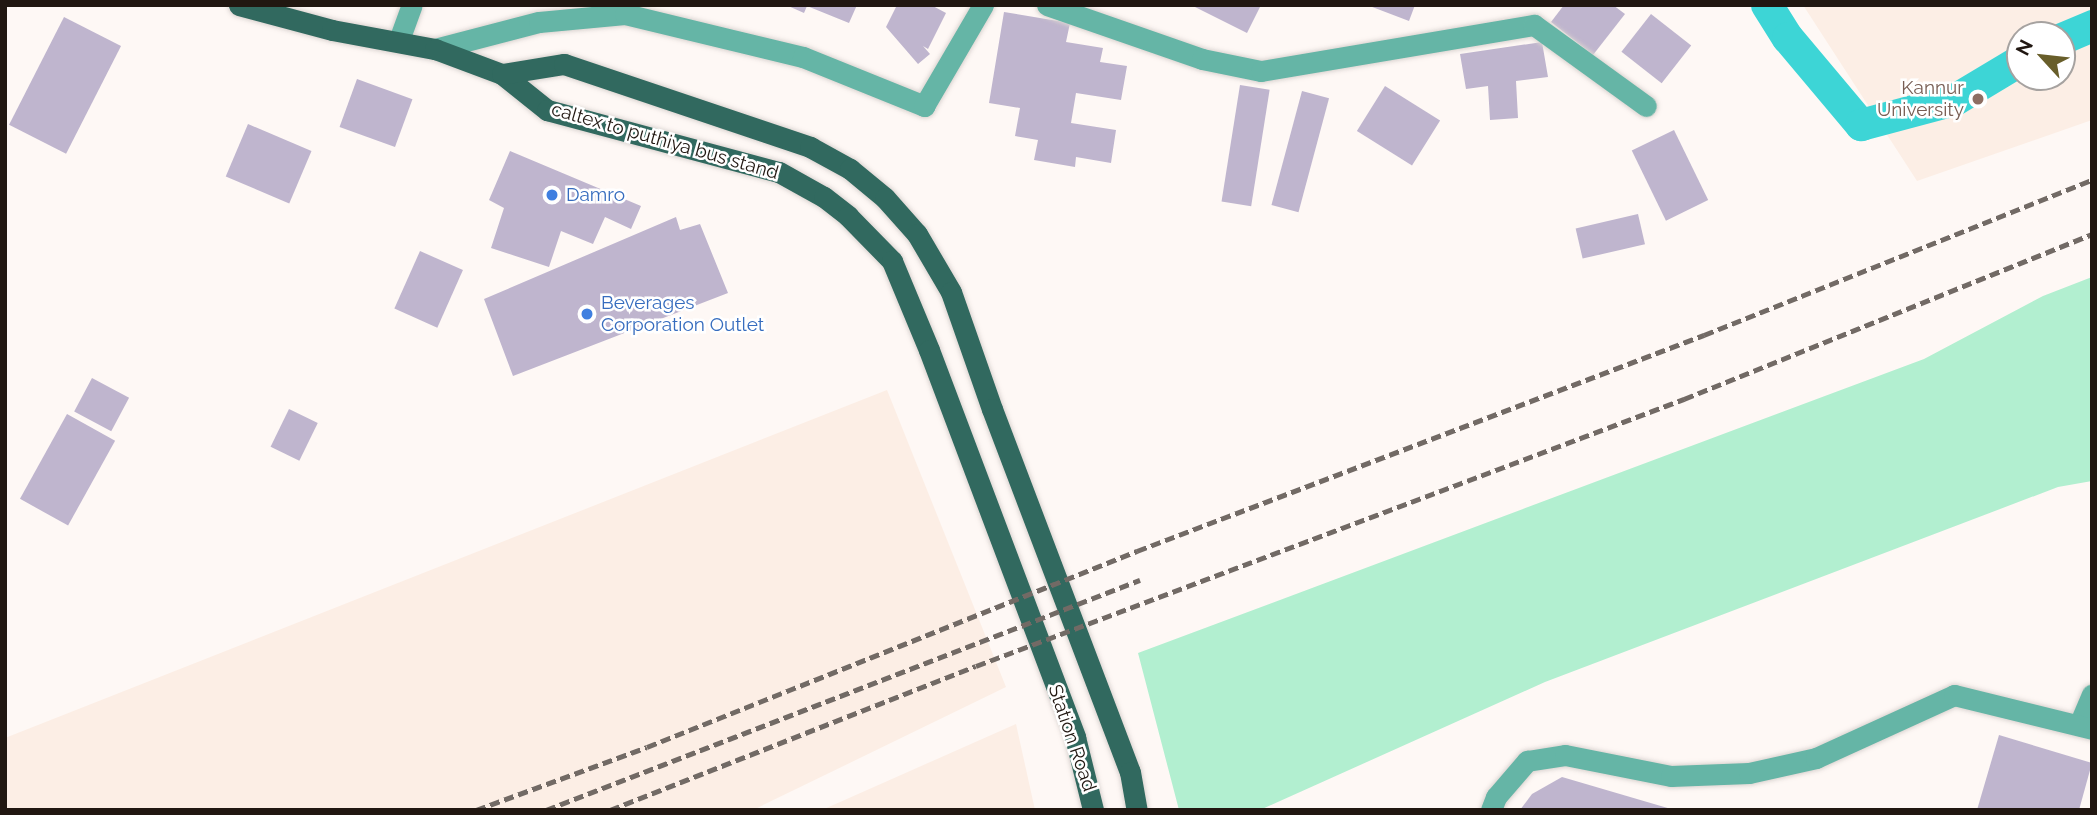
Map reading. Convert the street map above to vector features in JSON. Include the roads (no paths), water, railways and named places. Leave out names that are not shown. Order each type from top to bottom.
[{"type":"main road","name":"caltex to puthiya bus stand","points":[[239,5],[332,30],[398,40],[435,49],[502,74],[547,110],[641,138],[779,172],[824,197],[848,216],[892,261],[929,350],[1047,667]]},
{"type":"main road","points":[[502,74],[564,64],[810,147],[850,169],[885,198],[917,234],[951,292],[992,410],[1130,772],[1138,810]]},
{"type":"main road","name":"Station Road","points":[[1047,667],[1075,737],[1093,810]]},
{"type":"street","points":[[398,40],[412,5]]},
{"type":"street","points":[[435,49],[539,22],[625,14],[803,57],[924,106],[983,5]]},
{"type":"street","points":[[1047,5],[1202,59],[1261,71],[1534,26],[1646,106]]},
{"type":"street","points":[[1491,810],[1496,797],[1527,761],[1565,755],[1671,776],[1749,773],[1816,758],[1954,695],[2085,727],[2092,695]]},
{"type":"waterway","points":[[1767,5],[1788,38],[1861,125],[1955,100],[2006,69]]},
{"type":"waterway","points":[[2076,33],[2092,26]]},
{"type":"railway","points":[[476,810],[647,747],[1137,551],[1704,335],[2092,180]]},
{"type":"railway","points":[[610,810],[976,666],[1684,399],[2092,234]]},
{"type":"railway","points":[[546,810],[1140,580]]},
{"type":"place","name":"Kannur University","points":[[1978,99]]},
{"type":"place","name":"Damro","points":[[552,195]]},
{"type":"place","name":"Beverages Corporation Outlet","points":[[587,314]]}]
